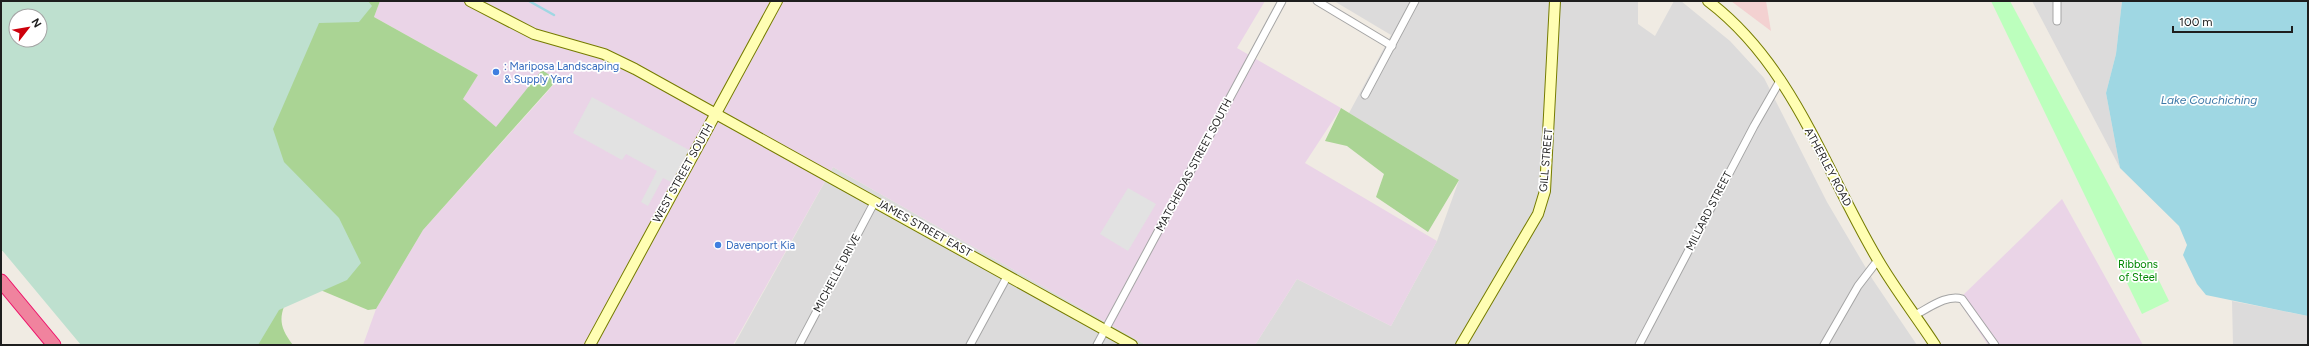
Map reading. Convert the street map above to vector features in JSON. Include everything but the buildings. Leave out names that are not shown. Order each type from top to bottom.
[{"type":"highway","points":[[1,281],[54,345]]},
{"type":"street","name":"JAMES STREET EAST","points":[[470,1],[534,34],[619,61],[875,201],[1132,345]]},
{"type":"street","name":"WEST STREET SOUTH","points":[[590,345],[777,1]]},
{"type":"street","name":"MATCHEDAS STREET SOUTH","points":[[1097,345],[1282,1]]},
{"type":"street","points":[[1317,1],[1392,46]]},
{"type":"street","points":[[1365,95],[1415,1]]},
{"type":"street","name":"GILL STREET","points":[[1461,345],[1538,214],[1545,191],[1555,1]]},
{"type":"street","name":"ATHERLEY ROAD","points":[[1708,1],[1744,31],[1781,79],[1878,260],[1935,345]]},
{"type":"street","points":[[2057,1],[2057,21]]},
{"type":"street","name":"MILLARD STREET","points":[[1639,345],[1754,126],[1781,79]]},
{"type":"street","name":"MICHELLE DRIVE","points":[[799,345],[875,201]]},
{"type":"street","points":[[1824,345],[1858,286],[1878,260]]},
{"type":"street","points":[[970,345],[1008,275]]},
{"type":"street","points":[[1915,315],[1943,300],[1956,297],[1962,299],[1995,345]]},
{"type":"shaded area","points":[[380,1],[1265,1],[1237,48],[1341,108],[1305,163],[1437,241],[1391,326],[1297,279],[1255,345],[1146,345],[833,167],[733,345],[363,345],[376,309],[423,230],[557,81],[542,71],[496,128],[463,99],[478,75],[374,17]]},
{"type":"shaded area","points":[[1334,1],[1638,1],[1638,24],[1655,36],[1674,1],[1681,1],[1730,41],[1764,78],[1827,202],[1873,280],[1917,345],[1255,345],[1297,279],[1391,326],[1437,241],[1459,180],[1349,113],[1391,35]]},
{"type":"shaded area","points":[[1731,1],[1766,1],[1771,31]]},
{"type":"shaded area","points":[[2032,1],[2122,1],[2116,54],[2106,93],[2120,168]]},
{"type":"shaded area","points":[[592,97],[689,150],[671,182],[663,178],[648,206],[641,202],[657,171],[626,154],[622,160],[573,133]]},
{"type":"shaded area","points":[[833,167],[1146,345],[734,345]]},
{"type":"shaded area","points":[[1128,188],[1156,204],[1128,251],[1100,234]]},
{"type":"shaded area","points":[[2062,199],[2143,345],[1988,345],[1958,300]]},
{"type":"shaded area","points":[[2232,301],[2308,316],[2308,345],[2233,345]]},
{"type":"green space","points":[[1,1],[380,1],[374,17],[478,75],[463,99],[496,127],[542,70],[557,80],[423,230],[376,309],[368,310],[318,289],[291,291],[282,312],[282,324],[284,331],[293,345],[202,345],[1,250]]},
{"type":"green space","points":[[1,1],[368,1],[372,6],[359,22],[319,23],[273,129],[284,162],[339,218],[361,263],[347,280],[279,310],[258,345],[81,345],[1,249]]},
{"type":"green space","name":"Ribbons of Steel","points":[[1991,1],[2010,1],[2147,256],[2169,301],[2142,314]]},
{"type":"green space","points":[[1341,108],[1459,180],[1428,232],[1376,197],[1384,174],[1347,146],[1325,141]]},
{"type":"water","name":"Lake Couchiching","points":[[2122,1],[2308,1],[2308,316],[2206,295],[2197,284],[2183,255],[2187,245],[2179,226],[2120,168],[2106,93],[2116,54]]},
{"type":"waterway","points":[[529,1],[554,15]]},
{"type":"place","name":": Mariposa Landscaping & Supply Yard","points":[[496,72]]},
{"type":"place","name":"Davenport Kia","points":[[718,245]]}]
